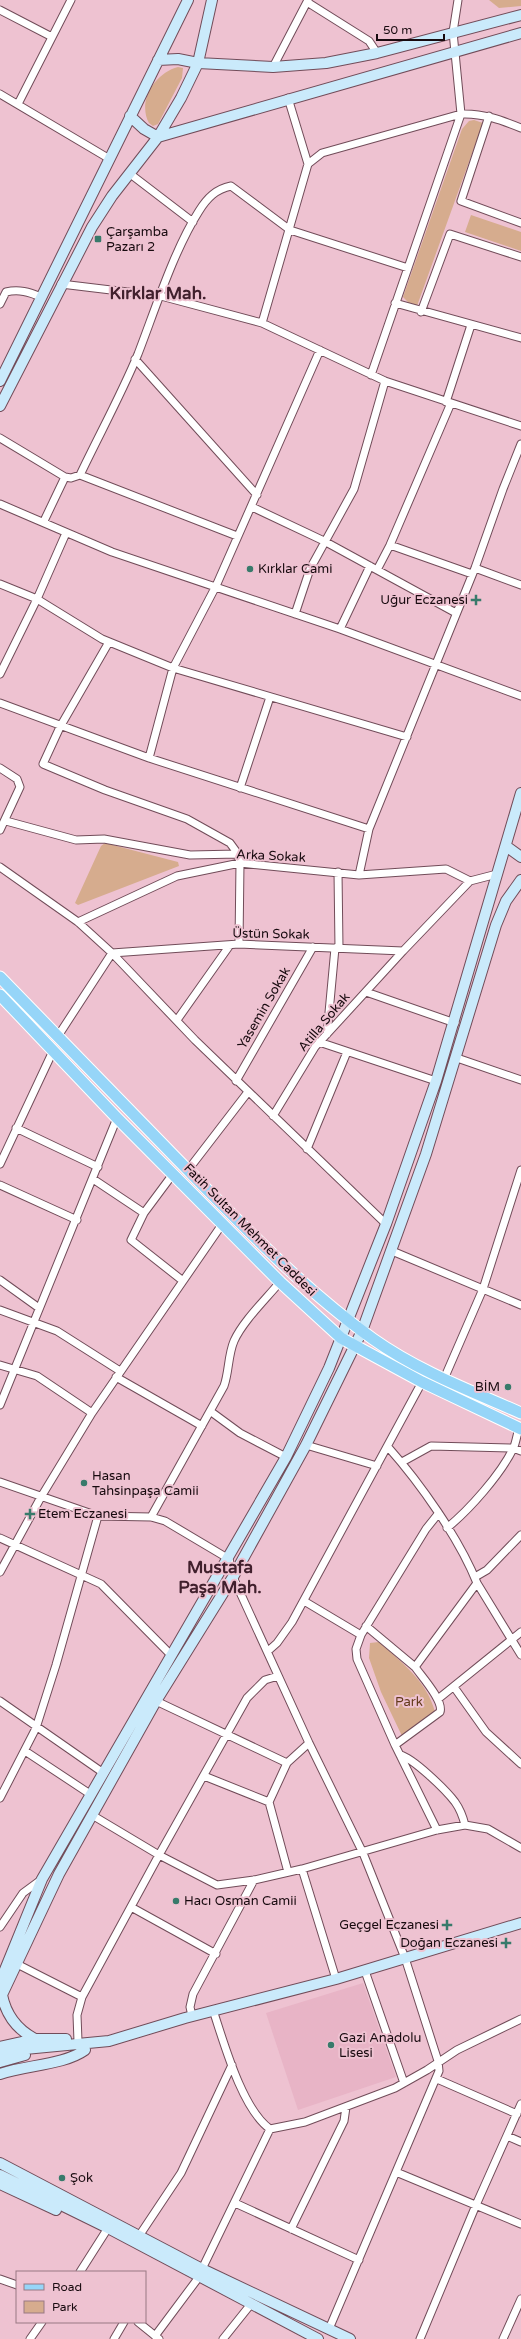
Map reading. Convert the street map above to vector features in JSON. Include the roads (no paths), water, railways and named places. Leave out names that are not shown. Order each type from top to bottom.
[{"type":"main road","points":[[0,381],[108,158],[188,0]]},
{"type":"main road","points":[[0,406],[92,227],[129,173],[158,137],[181,98],[198,63],[212,0]]},
{"type":"main road","points":[[158,60],[178,59],[198,63],[273,67],[326,63],[376,53],[521,15]]},
{"type":"main road","points":[[130,116],[144,130],[158,137],[288,98],[521,33]]},
{"type":"main road","points":[[0,1966],[24,1910],[170,1654],[229,1559],[286,1457],[341,1338],[386,1224],[436,1082],[455,1023],[520,799]]},
{"type":"main road","points":[[506,846],[521,857]]},
{"type":"main road","points":[[35,2039],[14,2023],[1,1997],[59,1874],[156,1701],[233,1577],[306,1445],[362,1331],[392,1251],[457,1058],[496,925],[506,901],[521,880]]},
{"type":"main road","points":[[0,977],[188,1170],[304,1284],[362,1331],[398,1354],[444,1379],[521,1413]]},
{"type":"main road","name":"Fatih Sultan Mehmet Caddesi","points":[[0,995],[118,1118],[280,1282],[341,1338],[422,1382],[520,1428]]},
{"type":"main road","points":[[0,1982],[42,1878]]},
{"type":"main road","points":[[0,2062],[35,2054],[109,2041],[213,2010],[364,1971],[521,1923]]},
{"type":"main road","points":[[0,2047],[35,2039],[82,2045]]},
{"type":"main road","points":[[0,2054],[25,2049],[82,2045]]},
{"type":"main road","points":[[0,2074],[27,2066],[73,2057],[82,2045]]},
{"type":"main road","points":[[0,2163],[139,2236],[251,2304],[318,2339]]},
{"type":"main road","points":[[0,2175],[201,2273],[350,2339]]},
{"type":"main road","points":[[0,2184],[96,2228],[108,2228]]},
{"type":"street","points":[[18,104],[71,0]]},
{"type":"street","points":[[371,375],[461,114],[453,32],[458,0]]},
{"type":"street","points":[[273,67],[307,1],[369,41],[376,53]]},
{"type":"street","points":[[0,10],[52,37]]},
{"type":"street","points":[[0,94],[108,158]]},
{"type":"street","points":[[262,323],[308,164],[288,98]]},
{"type":"street","points":[[308,164],[322,153],[461,114],[489,116],[521,128]]},
{"type":"street","points":[[489,116],[461,201],[521,223]]},
{"type":"street","points":[[129,173],[192,222]]},
{"type":"street","points":[[80,475],[135,359],[192,222],[211,194],[222,188],[231,186],[290,230],[408,268]]},
{"type":"street","points":[[421,312],[450,234],[521,257]]},
{"type":"street","points":[[62,284],[161,296],[262,323],[385,381],[521,426]]},
{"type":"street","points":[[0,304],[6,292],[14,290],[25,291],[41,297]]},
{"type":"street","points":[[395,303],[421,312],[521,338]]},
{"type":"street","points":[[377,570],[390,545],[448,403],[471,325]]},
{"type":"street","points":[[148,758],[173,668],[216,586],[320,350]]},
{"type":"street","points":[[135,359],[257,495]]},
{"type":"street","points":[[294,614],[310,569],[324,541],[354,489],[385,381]]},
{"type":"street","points":[[0,438],[65,477],[71,478],[80,475],[237,536]]},
{"type":"street","points":[[359,875],[368,829],[407,736],[434,663],[473,571],[502,488],[521,444]]},
{"type":"street","points":[[44,522],[65,477]]},
{"type":"street","points":[[0,504],[112,552],[340,629],[521,696]]},
{"type":"street","points":[[252,507],[324,541],[456,613]]},
{"type":"street","points":[[0,674],[37,599],[66,533]]},
{"type":"street","points":[[390,545],[521,585]]},
{"type":"street","points":[[340,629],[370,566]]},
{"type":"street","points":[[0,584],[37,599],[109,642],[173,668],[407,736]]},
{"type":"street","points":[[109,642],[60,727],[43,764],[105,790],[187,819],[230,843],[238,854],[240,863],[239,944]]},
{"type":"street","points":[[240,788],[270,697]]},
{"type":"street","points":[[0,703],[60,727],[148,758],[368,829]]},
{"type":"street","points":[[0,768],[15,777],[20,784],[6,821],[0,830]]},
{"type":"street","points":[[6,821],[76,840],[104,839],[190,855],[238,854]]},
{"type":"street","name":"Arka Sokak","points":[[78,922],[177,876],[240,863],[359,875],[446,869],[470,881]]},
{"type":"street","points":[[0,867],[78,922],[112,953],[177,1020],[194,1040],[386,1224]]},
{"type":"street","points":[[327,1034],[337,948],[338,872]]},
{"type":"street","points":[[403,951],[470,881],[497,874]]},
{"type":"street","name":"Üstün Sokak","points":[[112,953],[239,944],[403,951]]},
{"type":"street","points":[[177,1020],[230,945]]},
{"type":"street","name":"Yasemin Sokak","points":[[236,1081],[313,947]]},
{"type":"street","name":"Atilla Sokak","points":[[273,1116],[319,1042],[403,951]]},
{"type":"street","points":[[58,1036],[112,953]]},
{"type":"street","points":[[366,992],[455,1023]]},
{"type":"street","points":[[319,1042],[436,1082]]},
{"type":"street","points":[[0,1164],[54,1051]]},
{"type":"street","points":[[307,1149],[347,1052]]},
{"type":"street","points":[[457,1058],[521,1080]]},
{"type":"street","points":[[188,1170],[248,1092]]},
{"type":"street","points":[[0,1405],[13,1370],[77,1220],[118,1118]]},
{"type":"street","points":[[16,1128],[98,1168]]},
{"type":"street","points":[[444,1379],[483,1289],[521,1170]]},
{"type":"street","points":[[173,1174],[144,1213],[131,1240],[183,1280]]},
{"type":"street","points":[[93,1180],[144,1213]]},
{"type":"street","points":[[0,1185],[77,1220]]},
{"type":"street","points":[[0,1572],[40,1497],[92,1413],[223,1223]]},
{"type":"street","points":[[392,1251],[521,1305]]},
{"type":"street","points":[[0,1280],[39,1308]]},
{"type":"street","points":[[151,1517],[229,1374],[231,1350],[238,1334],[280,1282]]},
{"type":"street","points":[[0,1310],[34,1321],[57,1331],[118,1374],[202,1426]]},
{"type":"street","points":[[0,1364],[13,1370],[25,1371],[37,1376],[92,1413]]},
{"type":"street","points":[[268,1651],[284,1634],[304,1601],[422,1382]]},
{"type":"street","points":[[210,1411],[240,1433],[286,1457]]},
{"type":"street","points":[[447,1528],[483,1489],[513,1448],[520,1428]]},
{"type":"street","points":[[306,1445],[377,1466]]},
{"type":"street","points":[[388,1446],[402,1462],[447,1528],[521,1655]]},
{"type":"street","points":[[402,1462],[430,1446],[513,1448],[521,1451]]},
{"type":"street","points":[[0,1482],[98,1516],[151,1517],[165,1521],[229,1559],[233,1577],[268,1651],[278,1676],[363,1853],[405,1958],[438,2061],[437,2079],[328,2329]]},
{"type":"street","points":[[437,1830],[394,1745],[358,1659],[356,1649],[366,1626],[426,1529],[438,1514]]},
{"type":"street","points":[[0,1798],[36,1728],[56,1665],[98,1516]]},
{"type":"street","points":[[415,1668],[476,1580],[521,1535]]},
{"type":"street","points":[[0,1538],[101,1584],[170,1654]]},
{"type":"street","points":[[304,1601],[361,1635]]},
{"type":"street","points":[[366,1626],[415,1668],[438,1699],[440,1712],[394,1745]]},
{"type":"street","points":[[438,1699],[512,1641],[521,1632]]},
{"type":"street","points":[[82,2045],[77,2015],[82,1998],[247,1698],[255,1688],[266,1680],[278,1676]]},
{"type":"street","points":[[454,1687],[486,1732],[521,1764]]},
{"type":"street","points":[[0,1701],[36,1728],[102,1772]]},
{"type":"street","points":[[156,1701],[226,1736],[287,1763]]},
{"type":"street","points":[[288,1872],[269,1802],[287,1763],[309,1743]]},
{"type":"street","points":[[25,1751],[90,1794]]},
{"type":"street","points":[[400,1755],[410,1760],[450,1796],[459,1808],[465,1825]]},
{"type":"street","points":[[204,1776],[269,1802]]},
{"type":"street","points":[[92,1815],[159,1856],[218,1885],[254,1880],[302,1869],[363,1853],[437,1830],[465,1825],[488,1829],[518,1843],[521,1848]]},
{"type":"street","points":[[302,1869],[336,1979]]},
{"type":"street","points":[[0,1927],[18,1898],[42,1878]]},
{"type":"street","points":[[192,2016],[190,2007],[193,1994],[216,1954],[254,1880]]},
{"type":"street","points":[[131,1907],[216,1954]]},
{"type":"street","points":[[17,1964],[82,1998]]},
{"type":"street","points":[[364,1971],[404,2083]]},
{"type":"street","points":[[213,2010],[232,2065],[256,2113],[270,2129]]},
{"type":"street","points":[[270,2129],[305,2122],[404,2083],[438,2061],[482,2036],[521,2019]]},
{"type":"street","points":[[139,2236],[181,2172],[232,2065]]},
{"type":"street","points":[[437,2079],[517,2114]]},
{"type":"street","points":[[420,2339],[476,2205],[521,2104]]},
{"type":"street","points":[[290,2229],[344,2122],[346,2107]]},
{"type":"street","points":[[139,2323],[157,2337],[201,2273],[236,2203],[270,2129]]},
{"type":"street","points":[[507,2136],[521,2142]]},
{"type":"street","points":[[396,2172],[521,2224]]},
{"type":"street","points":[[236,2203],[359,2260]]},
{"type":"street","points":[[81,2271],[108,2228]]},
{"type":"street","points":[[0,2279],[16,2285]]},
{"type":"street","points":[[503,2339],[521,2299]]},
{"type":"street","points":[[223,2339],[251,2304]]},
{"type":"street","points":[[30,2339],[41,2323]]},
{"type":"street","points":[[114,2339],[123,2323]]},
{"type":"place","name":"Çarşamba Pazarı 2","points":[[98,239]]},
{"type":"place","name":"Kırklar Cami","points":[[250,569]]},
{"type":"place","name":"Uğur Eczanesi","points":[[476,600]]},
{"type":"place","name":"BİM","points":[[508,1387]]},
{"type":"place","name":"Hasan Tahsinpaşa Camii","points":[[84,1483]]},
{"type":"place","name":"Etem Eczanesi","points":[[30,1514]]},
{"type":"place","name":"Hacı Osman Camii","points":[[176,1901]]},
{"type":"place","name":"Geçgel Eczanesi","points":[[447,1925]]},
{"type":"place","name":"Doğan Eczanesi","points":[[506,1943]]},
{"type":"place","name":"Gazi Anadolu Lisesi","points":[[331,2045]]},
{"type":"place","name":"Şok","points":[[62,2178]]},
{"type":"district","name":"Kırklar Mah.","points":[[158,293]]},
{"type":"district","name":"Mustafa Paşa Mah.","points":[[220,1577]]},
{"type":"park label","name":"Park","points":[[409,1702]]}]
